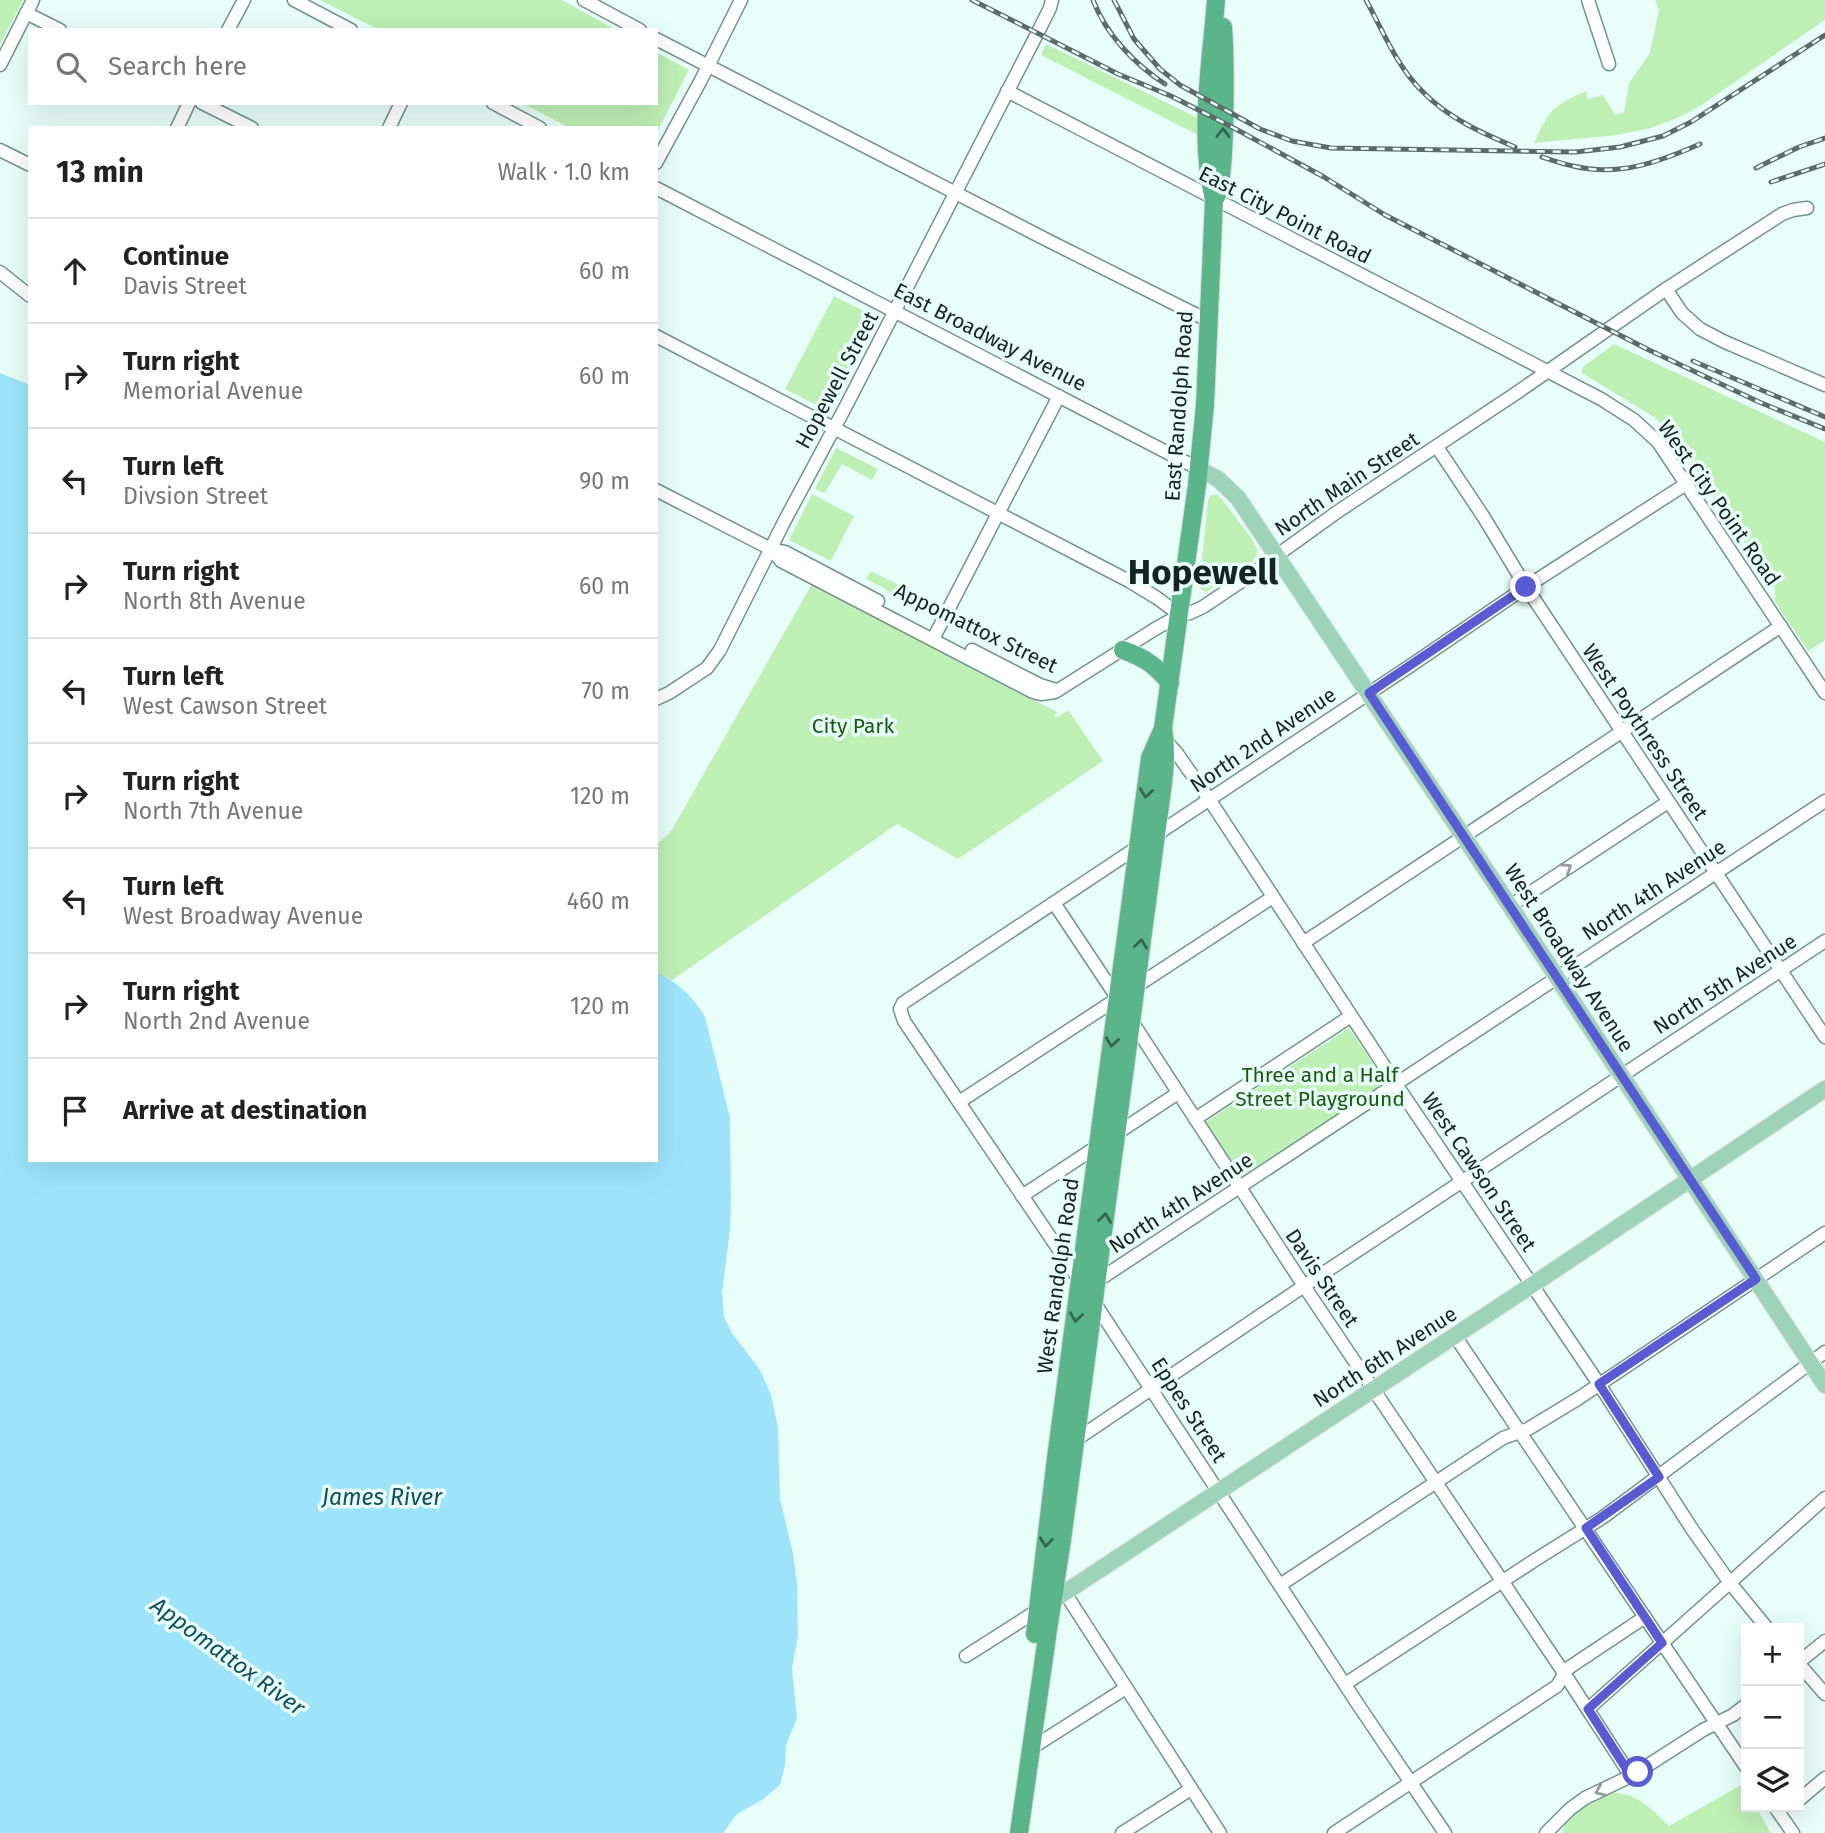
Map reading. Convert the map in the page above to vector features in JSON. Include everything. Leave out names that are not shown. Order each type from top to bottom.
[{"type":"highway","name":"East Randolph Road","points":[[1180,615],[1205,405],[1214,200],[1208,176],[1207,122],[1218,0]]},
{"type":"highway","name":"West Randolph Road","points":[[1007,1833],[1052,1602],[1056,1458],[1116,1135],[1156,835],[1162,735],[1180,615]]},
{"type":"highway","points":[[1123,650],[1142,656],[1170,683]]},
{"type":"highway","name":"West Randolph Road","points":[[1019,1833],[1094,1302],[1088,1281],[1098,1147],[1150,758],[1162,735]]},
{"type":"main road","name":"East Broadway Avenue","points":[[1199,469],[1218,479],[1238,498],[1276,556]]},
{"type":"main road","name":"West Broadway Avenue","points":[[1276,556],[1825,1385]]},
{"type":"main road","name":"North 6th Avenue","points":[[1052,1602],[1825,1089]]},
{"type":"street","points":[[0,65],[33,0]]},
{"type":"street","points":[[230,28],[244,0]]},
{"type":"street","points":[[294,0],[347,28]]},
{"type":"street","points":[[584,0],[636,28]]},
{"type":"street","points":[[658,159],[741,0]]},
{"type":"street","name":"Hopewell Street","points":[[658,698],[707,668],[720,650],[956,193],[1052,0]]},
{"type":"street","points":[[1588,0],[1609,64]]},
{"type":"street","points":[[26,13],[56,28]]},
{"type":"street","points":[[658,39],[1209,321]]},
{"type":"street","name":"East City Point Road","points":[[1007,91],[1546,371]]},
{"type":"street","points":[[178,126],[189,105]]},
{"type":"street","points":[[206,105],[247,126]]},
{"type":"street","points":[[391,126],[400,105]]},
{"type":"street","points":[[497,105],[536,126]]},
{"type":"street","points":[[0,150],[28,164]]},
{"type":"street","name":"East Broadway Avenue","points":[[658,189],[1199,469]]},
{"type":"street","name":"North Main Street","points":[[1059,690],[1180,615],[1203,607],[1340,510],[1437,447],[1666,289],[1782,214],[1807,208]]},
{"type":"street","points":[[0,272],[28,294]]},
{"type":"street","points":[[1666,289],[1682,313],[1700,330],[1825,386]]},
{"type":"street","points":[[658,337],[1129,581],[1180,615]]},
{"type":"street","name":"West City Point Road","points":[[1546,371],[1634,419],[1658,442],[1825,693]]},
{"type":"street","points":[[935,635],[1059,396]]},
{"type":"street","name":"West Poythress Street","points":[[1437,447],[1526,587],[1825,1037]]},
{"type":"street","name":"North 2nd Avenue","points":[[959,1102],[904,1021],[900,1009],[907,1000],[1526,587],[1686,484]]},
{"type":"street","name":"Appomattox Street","points":[[658,492],[771,549],[785,552],[1033,692],[1041,694],[1059,690]]},
{"type":"street","points":[[1303,943],[1781,626]]},
{"type":"street","name":"West Cawson Street","points":[[1162,735],[1209,799],[1396,1084],[1599,1384],[1692,1529],[1730,1583],[1763,1623]]},
{"type":"street","name":"North 4th Avenue","points":[[1088,1281],[1240,1187],[1825,800]]},
{"type":"street","points":[[1510,906],[1668,802]]},
{"type":"street","points":[[1088,1281],[1022,1196],[959,1102],[1273,897]]},
{"type":"street","name":"Davis Street","points":[[1054,903],[1304,1286],[1631,1776]]},
{"type":"street","name":"North 5th Avenue","points":[[1056,1458],[1076,1438],[1825,941]]},
{"type":"street","points":[[1195,1119],[1351,1016]]},
{"type":"street","points":[[1022,1196],[1178,1093]]},
{"type":"street","points":[[1280,1585],[1503,1437],[1528,1429],[1599,1384],[1825,1233]]},
{"type":"street","name":"Eppes Street","points":[[1094,1302],[1446,1833]]},
{"type":"street","points":[[1455,1336],[1741,1760]]},
{"type":"street","points":[[1345,1684],[1586,1528],[1659,1477],[1825,1352]]},
{"type":"street","points":[[1588,1709],[1825,1498]]},
{"type":"street","points":[[1052,1602],[1126,1688],[1220,1833]]},
{"type":"street","name":"North 6th Avenue","points":[[966,1656],[1052,1602]]},
{"type":"street","points":[[1334,1833],[1557,1686],[1564,1673],[1644,1617]]},
{"type":"street","points":[[1804,1659],[1825,1641]]},
{"type":"street","points":[[1804,1669],[1825,1694]]},
{"type":"street","points":[[1030,1749],[1126,1688]]},
{"type":"street","points":[[1546,1833],[1585,1798],[1631,1776],[1741,1709]]},
{"type":"street","points":[[1804,1797],[1825,1779]]},
{"type":"street","points":[[1122,1833],[1191,1789]]},
{"type":"street","points":[[1783,1812],[1793,1833]]},
{"type":"green space","points":[[0,0],[23,0],[0,45]]},
{"type":"green space","points":[[320,0],[562,0],[612,28],[375,28]]},
{"type":"green space","points":[[1655,0],[1825,0],[1825,20],[1700,106],[1677,118],[1651,128],[1617,135],[1534,143],[1553,110],[1586,91],[1588,99],[1603,95],[1615,115],[1624,112],[1629,83],[1650,53],[1659,10]]},
{"type":"green space","points":[[1046,44],[1200,119],[1200,136],[1041,55]]},
{"type":"green space","points":[[658,53],[689,70],[658,130],[658,126],[566,126],[526,105],[658,105]]},
{"type":"green space","points":[[834,296],[878,318],[829,410],[826,410],[785,389]]},
{"type":"green space","points":[[1614,344],[1825,442],[1825,640],[1808,651],[1775,602],[1775,588],[1673,435],[1654,417],[1582,373],[1583,367]]},
{"type":"green space","points":[[836,448],[878,469],[872,480],[842,464],[824,493],[815,489]]},
{"type":"green space","points":[[812,494],[854,516],[831,561],[789,540]]},
{"type":"green space","points":[[1216,494],[1252,539],[1257,554],[1252,562],[1206,592],[1199,588],[1208,500]]},
{"type":"green space","points":[[871,571],[934,603],[929,612],[866,579]]},
{"type":"green space","name":"City Park","points":[[812,584],[1057,712],[1054,716],[1059,717],[1068,710],[1103,761],[958,859],[897,824],[672,980],[658,973],[658,843],[670,833]]},
{"type":"green space","name":"Three and a Half Street Playground","points":[[1349,1028],[1386,1083],[1240,1179],[1204,1123]]},
{"type":"green space","points":[[1741,1785],[1741,1812],[1759,1812],[1771,1833],[1562,1833],[1566,1822],[1575,1811],[1589,1801],[1613,1793],[1633,1797],[1642,1802],[1669,1826]]},
{"type":"water","name":"James River","points":[[0,373],[28,384],[28,1162],[658,1162],[658,973],[671,980],[696,1003],[705,1017],[730,1118],[731,1201],[722,1293],[724,1317],[732,1333],[760,1370],[771,1395],[778,1427],[780,1499],[793,1553],[797,1584],[798,1636],[792,1668],[797,1718],[786,1745],[785,1766],[780,1785],[762,1800],[737,1814],[723,1833],[0,1833]]},
{"type":"railway","points":[[972,0],[1118,74],[1171,96],[1232,127],[1324,177],[1385,215],[1649,350],[1759,402],[1825,429]]},
{"type":"railway","points":[[1093,0],[1105,25],[1122,47],[1142,67],[1165,84]]},
{"type":"railway","points":[[1114,0],[1134,39],[1160,69],[1180,85],[1260,129],[1292,141],[1331,148],[1576,152],[1620,147],[1663,136],[1691,122],[1825,35]]},
{"type":"railway","points":[[1366,0],[1398,60],[1423,92],[1454,117],[1515,147]]},
{"type":"railway","points":[[1756,168],[1799,147],[1825,138]]},
{"type":"railway","points":[[1542,157],[1590,169],[1623,169],[1654,162],[1700,144]]},
{"type":"railway","points":[[1771,182],[1825,164]]},
{"type":"railway","points":[[1693,361],[1825,417]]},
{"type":"district","name":"Hopewell","points":[[1203,572]]},
{"type":"route","points":[[1526,587],[1369,693],[1756,1279],[1599,1384],[1659,1477],[1586,1528],[1662,1643],[1588,1709],[1631,1776],[1638,1772]]},
{"type":"water label","name":"Appomattox River","points":[[228,1656]]}]
